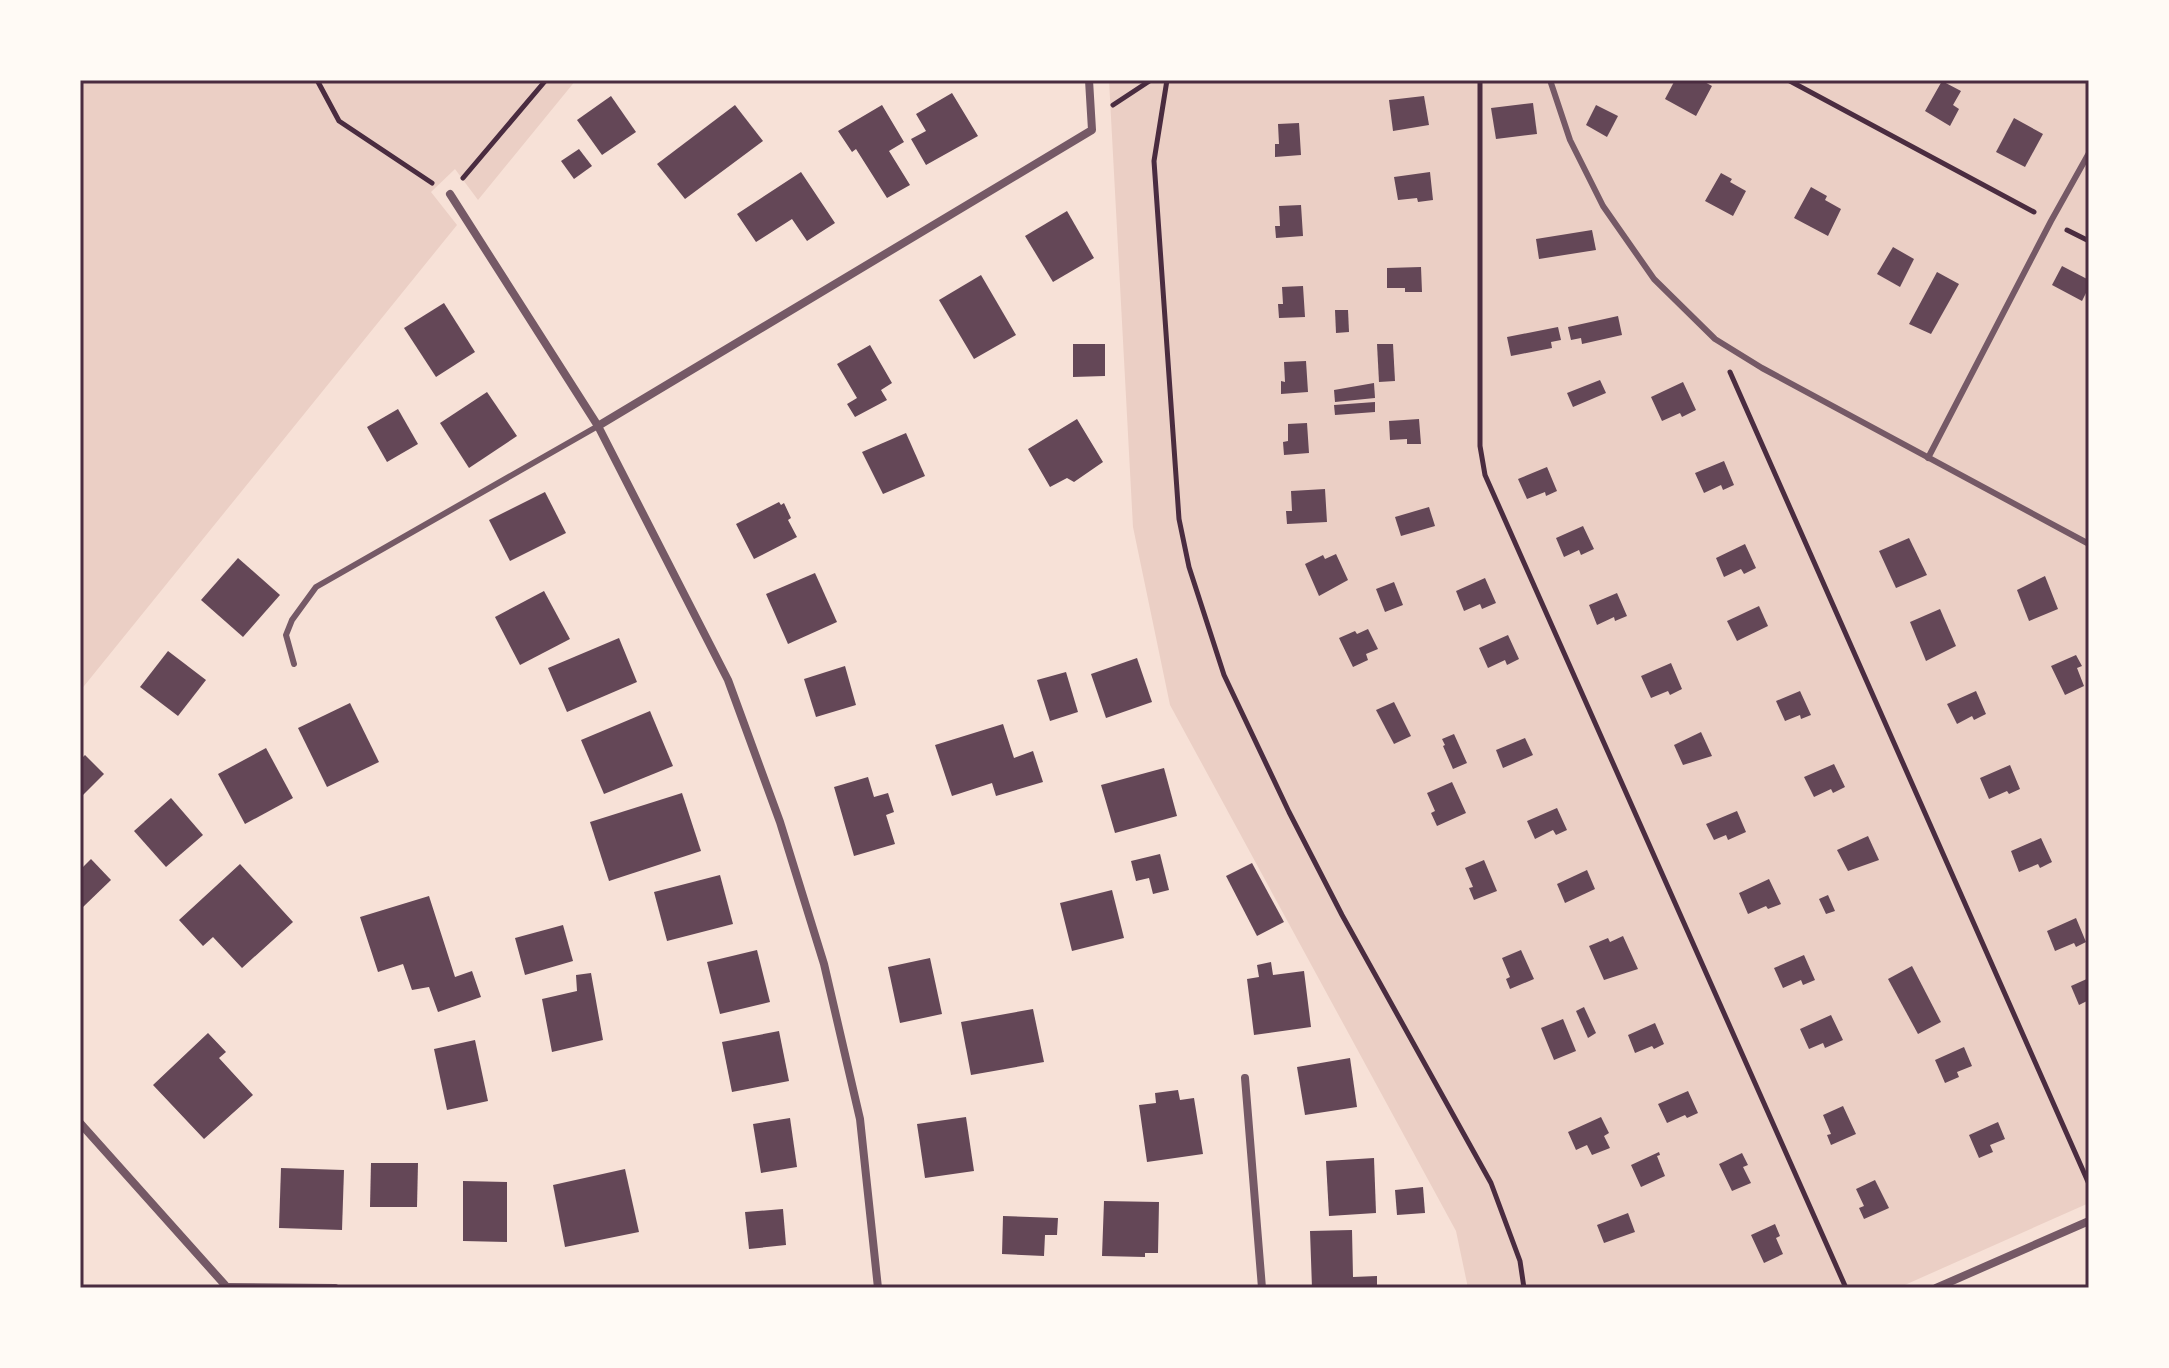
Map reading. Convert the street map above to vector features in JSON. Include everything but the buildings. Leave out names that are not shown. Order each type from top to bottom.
[{"type":"street","points":[[598,426],[1092,130],[1089,80]]},
{"type":"street","points":[[450,194],[598,426],[728,680],[780,822],[824,964],[860,1119],[878,1288]]},
{"type":"street","points":[[1245,1078],[1262,1288]]},
{"type":"street","points":[[80,1123],[224,1287],[335,1288]]},
{"type":"street","points":[[1936,1288],[2089,1221]]},
{"type":"lane","points":[[1550,80],[1570,140],[1603,206],[1654,279],[1715,339],[1762,368],[2089,544]]},
{"type":"lane","points":[[1928,458],[2089,153]]},
{"type":"lane","points":[[294,664],[286,635],[292,620],[316,587],[598,426]]},
{"type":"path","points":[[317,80],[339,121],[450,194],[546,80]]},
{"type":"path","points":[[1092,130],[1115,103],[1151,80]]},
{"type":"path","points":[[1167,80],[1154,161],[1179,519],[1189,567],[1224,675],[1289,812],[1342,915],[1491,1183],[1520,1261],[1524,1288]]},
{"type":"path","points":[[1480,80],[1480,446],[1485,475],[1846,1288]]},
{"type":"path","points":[[1788,80],[2089,241]]},
{"type":"path","points":[[1715,339],[2089,1184]]},
{"type":"shaded area","points":[[80,80],[576,80],[478,200],[455,169],[431,192],[457,225],[80,691]]},
{"type":"shaded area","points":[[1109,80],[2089,80],[2089,1203],[1898,1288],[1468,1288],[1456,1231],[1170,705],[1133,527]]}]
